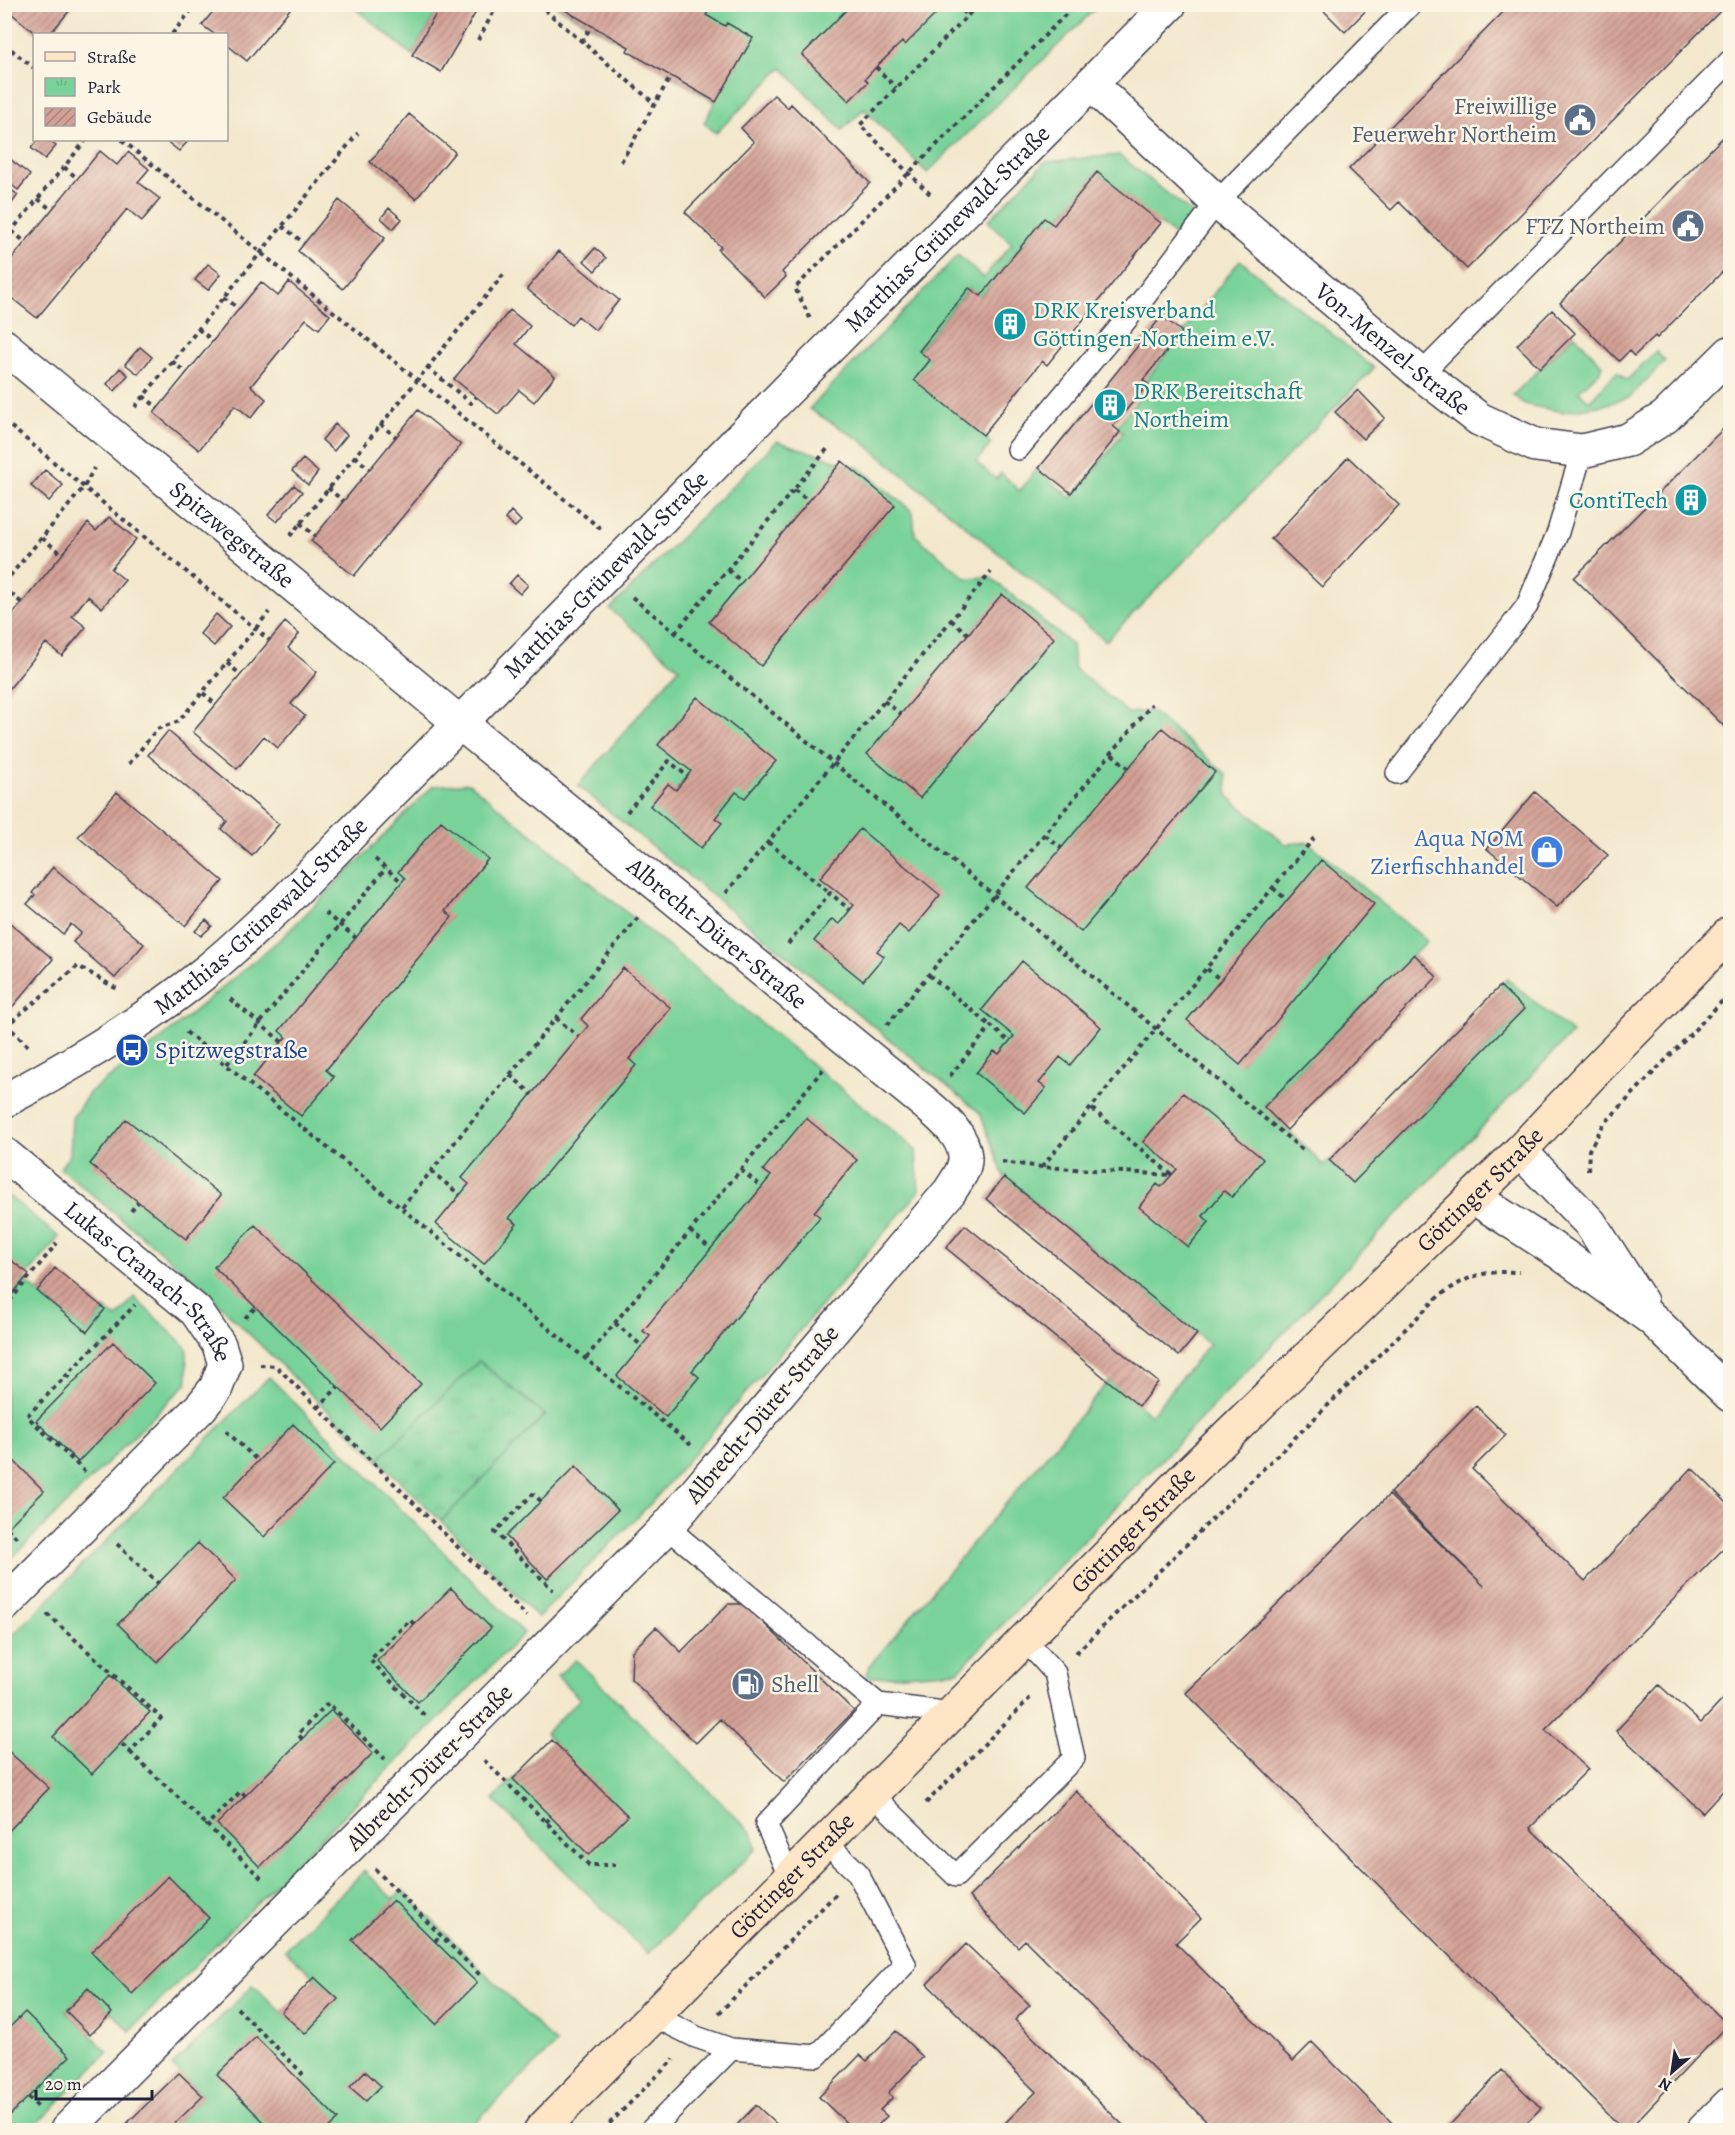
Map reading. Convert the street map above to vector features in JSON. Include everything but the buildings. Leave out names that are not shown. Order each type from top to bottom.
[{"type":"main road","name":"Göttinger Straße","points":[[541,2130],[1189,1473],[1520,1151],[1731,933]]},
{"type":"street","name":"Matthias-Grünewald-Straße","points":[[4,1101],[56,1074],[154,1011],[207,971],[297,889],[1170,4]]},
{"type":"street","name":"Von-Menzel-Straße","points":[[1091,84],[1217,202],[1421,374],[1479,419],[1535,445],[1582,451],[1628,440],[1665,417],[1731,352]]},
{"type":"street","name":"Spitzwegstraße","points":[[4,346],[460,723]]},
{"type":"street","name":"Albrecht-Dürer-Straße","points":[[67,2130],[667,1527],[950,1191],[961,1173],[965,1157],[962,1145],[954,1131],[926,1104],[460,723]]},
{"type":"street","points":[[1520,1151],[1590,1223],[1652,1319]]},
{"type":"street","name":"Lukas-Cranach-Straße","points":[[4,1154],[196,1311],[219,1345],[225,1364],[216,1388],[201,1407],[12,1597]]},
{"type":"street","points":[[1473,1197],[1560,1253],[1652,1319],[1731,1395]]},
{"type":"street","points":[[1704,2130],[1731,2104]]},
{"type":"lane","points":[[1018,449],[1137,307],[1217,202],[1411,4]]},
{"type":"lane","points":[[1421,374],[1731,61]]},
{"type":"lane","points":[[1397,773],[1527,606],[1558,532],[1582,451]]},
{"type":"lane","points":[[667,1527],[878,1704],[952,1713]]},
{"type":"lane","points":[[873,1795],[956,1875],[1074,1758],[1056,1673],[1025,1640]]},
{"type":"lane","points":[[789,1878],[766,1824],[878,1704]]},
{"type":"lane","points":[[654,2016],[696,2037],[731,2049],[817,2056],[905,1964],[857,1872],[825,1842]]},
{"type":"lane","points":[[651,2130],[731,2049]]},
{"type":"path","points":[[478,40],[498,4]]},
{"type":"path","points":[[538,4],[655,104]]},
{"type":"path","points":[[956,4],[968,16]]},
{"type":"path","points":[[956,220],[860,125],[979,4]]},
{"type":"path","points":[[826,351],[795,288],[1076,4]]},
{"type":"path","points":[[173,33],[194,7]]},
{"type":"path","points":[[582,42],[591,26]]},
{"type":"path","points":[[4,44],[33,67]]},
{"type":"path","points":[[876,67],[896,88]]},
{"type":"path","points":[[621,162],[671,76]]},
{"type":"path","points":[[4,583],[84,487],[112,434],[358,133]]},
{"type":"path","points":[[4,240],[85,141]]},
{"type":"path","points":[[123,141],[628,552]]},
{"type":"path","points":[[64,167],[77,178]]},
{"type":"path","points":[[38,199],[52,210]]},
{"type":"path","points":[[282,226],[304,243]]},
{"type":"path","points":[[12,231],[26,242]]},
{"type":"path","points":[[267,563],[504,274]]},
{"type":"path","points":[[224,297],[239,309]]},
{"type":"path","points":[[198,329],[213,341]]},
{"type":"path","points":[[171,361],[186,373]]},
{"type":"path","points":[[427,368],[471,403],[476,397]]},
{"type":"path","points":[[143,396],[158,408]]},
{"type":"path","points":[[4,421],[269,640]]},
{"type":"path","points":[[381,424],[396,437]]},
{"type":"path","points":[[675,633],[830,447]]},
{"type":"path","points":[[355,456],[369,469]]},
{"type":"path","points":[[328,488],[343,501]]},
{"type":"path","points":[[794,490],[809,501]]},
{"type":"path","points":[[300,523],[315,536]]},
{"type":"path","points":[[42,538],[62,554]]},
{"type":"path","points":[[728,570],[742,582]]},
{"type":"path","points":[[702,921],[991,572]]},
{"type":"path","points":[[605,575],[1303,1150]]},
{"type":"path","points":[[129,764],[157,729],[179,721],[292,584]]},
{"type":"path","points":[[4,588],[22,603]]},
{"type":"path","points":[[951,620],[968,634]]},
{"type":"path","points":[[227,663],[241,675]]},
{"type":"path","points":[[203,693],[216,705]]},
{"type":"path","points":[[884,701],[901,714]]},
{"type":"path","points":[[586,1358],[741,1170],[856,1047],[929,975],[1152,704]]},
{"type":"path","points":[[1112,754],[1128,768]]},
{"type":"path","points":[[603,840],[669,761],[687,776]]},
{"type":"path","points":[[1045,835],[1061,848]]},
{"type":"path","points":[[1042,1167],[1314,838]]},
{"type":"path","points":[[768,842],[850,910]]},
{"type":"path","points":[[227,1064],[386,868]]},
{"type":"path","points":[[402,1207],[662,888]]},
{"type":"path","points":[[1273,888],[1287,900]]},
{"type":"path","points":[[765,972],[830,893]]},
{"type":"path","points":[[56,1074],[6,1026],[78,966],[178,1025],[227,1064],[697,1450],[710,1476]]},
{"type":"path","points":[[1206,969],[1221,980]]},
{"type":"path","points":[[207,971],[219,990],[282,1041]]},
{"type":"path","points":[[929,975],[1010,1042]]},
{"type":"path","points":[[1588,1172],[1589,1150],[1604,1124],[1731,993]]},
{"type":"path","points":[[556,1018],[579,1037]]},
{"type":"path","points":[[926,1104],[991,1026]]},
{"type":"path","points":[[510,1075],[532,1094]]},
{"type":"path","points":[[965,1157],[1042,1167],[1172,1175],[1091,1108]]},
{"type":"path","points":[[741,1170],[762,1187]]},
{"type":"path","points":[[431,1171],[460,1195]]},
{"type":"path","points":[[4,1308],[80,1215]]},
{"type":"path","points":[[690,1231],[711,1249]]},
{"type":"path","points":[[903,1826],[1439,1296],[1465,1278],[1487,1272],[1539,1273],[1560,1253]]},
{"type":"path","points":[[158,1583],[27,1416],[159,1281]]},
{"type":"path","points":[[615,1323],[642,1346]]},
{"type":"path","points":[[225,1364],[276,1366],[553,1642]]},
{"type":"path","points":[[67,1375],[74,1382]]},
{"type":"path","points":[[318,1408],[339,1387]]},
{"type":"path","points":[[541,1501],[533,1494],[495,1532],[578,1617]]},
{"type":"path","points":[[12,1597],[161,1718],[130,1752]]},
{"type":"path","points":[[302,1738],[298,1734],[328,1703],[411,1785]]},
{"type":"path","points":[[121,1743],[290,1907]]},
{"type":"path","points":[[207,1825],[241,1791],[245,1796]]},
{"type":"path","points":[[546,1822],[551,1817]]},
{"type":"path","points":[[351,1845],[482,1977]]},
{"type":"path","points":[[603,2130],[857,1872]]},
{"type":"path","points":[[435,1941],[441,1935]]},
{"type":"path","points":[[213,1984],[302,2073],[297,2078]]},
{"type":"green space","points":[[351,5],[441,5],[412,55]]},
{"type":"green space","points":[[554,5],[1099,5],[927,173],[864,109],[842,130],[782,68],[716,133],[704,123],[715,102],[671,76],[629,47]]},
{"type":"green space","points":[[1119,155],[1193,214],[1174,235],[1097,172],[1054,225],[1044,218],[981,296],[969,288],[919,350],[930,360],[991,444],[976,462],[996,479],[1001,473],[1020,491],[1036,469],[1072,498],[1123,433],[1117,426],[1149,386],[1146,380],[1240,260],[1374,368],[1106,641],[859,439],[809,409],[958,255],[983,278],[1012,244],[988,221],[1045,162]]},
{"type":"green space","points":[[1575,335],[1602,365],[1600,371],[1579,391],[1589,401],[1617,372],[1627,380],[1656,351],[1665,361],[1630,397],[1604,405],[1562,412],[1524,404],[1513,395]]},
{"type":"green space","points":[[777,441],[859,468],[913,512],[915,535],[966,578],[990,577],[1072,645],[1074,668],[1128,713],[1151,711],[1226,774],[1228,796],[1285,844],[1308,842],[1427,941],[1264,1106],[1323,1165],[1329,1160],[1353,1183],[1524,1010],[1500,986],[1507,979],[1572,1033],[958,1671],[866,1678],[870,1665],[1109,1381],[1151,1415],[1209,1344],[1004,1177],[980,1113],[578,786],[679,668],[610,609]]},
{"type":"green space","points":[[469,783],[916,1150],[919,1192],[652,1502],[538,1617],[441,1521],[545,1415],[479,1361],[378,1460],[191,1277],[60,1168],[70,1155],[72,1118],[90,1092],[155,1044],[284,936],[433,786]]},
{"type":"green space","points":[[5,1193],[59,1237],[24,1280],[87,1332],[105,1309],[117,1318],[134,1297],[187,1348],[187,1383],[5,1565]]},
{"type":"green space","points":[[479,1361],[545,1415],[441,1521],[378,1460]]},
{"type":"green space","points":[[269,1377],[524,1633],[130,2031],[88,1989],[66,2011],[108,2052],[31,2130],[5,2130],[5,1643]]},
{"type":"green space","points":[[576,1660],[753,1834],[756,1849],[648,1954],[493,1799],[552,1741],[545,1733],[580,1699],[557,1676]]},
{"type":"green space","points":[[364,1871],[393,1899],[402,1890],[556,2044],[467,2130],[168,2130],[203,2096],[172,2066],[253,1985],[305,2034],[338,1999],[285,1950]]},
{"type":"place","name":"Freiwillige Feuerwehr Northeim","points":[[1580,120]]},
{"type":"place","name":"FTZ Northeim","points":[[1688,226]]},
{"type":"place","name":"DRK Kreisverband Göttingen-Northeim e.V.","points":[[1010,324]]},
{"type":"place","name":"DRK Bereitschaft Northeim","points":[[1110,405]]},
{"type":"place","name":"ContiTech","points":[[1691,500]]},
{"type":"place","name":"Aqua NOM Zierfischhandel","points":[[1547,852]]},
{"type":"place","name":"Spitzwegstraße","points":[[132,1050]]},
{"type":"place","name":"Shell","points":[[748,1684]]}]
